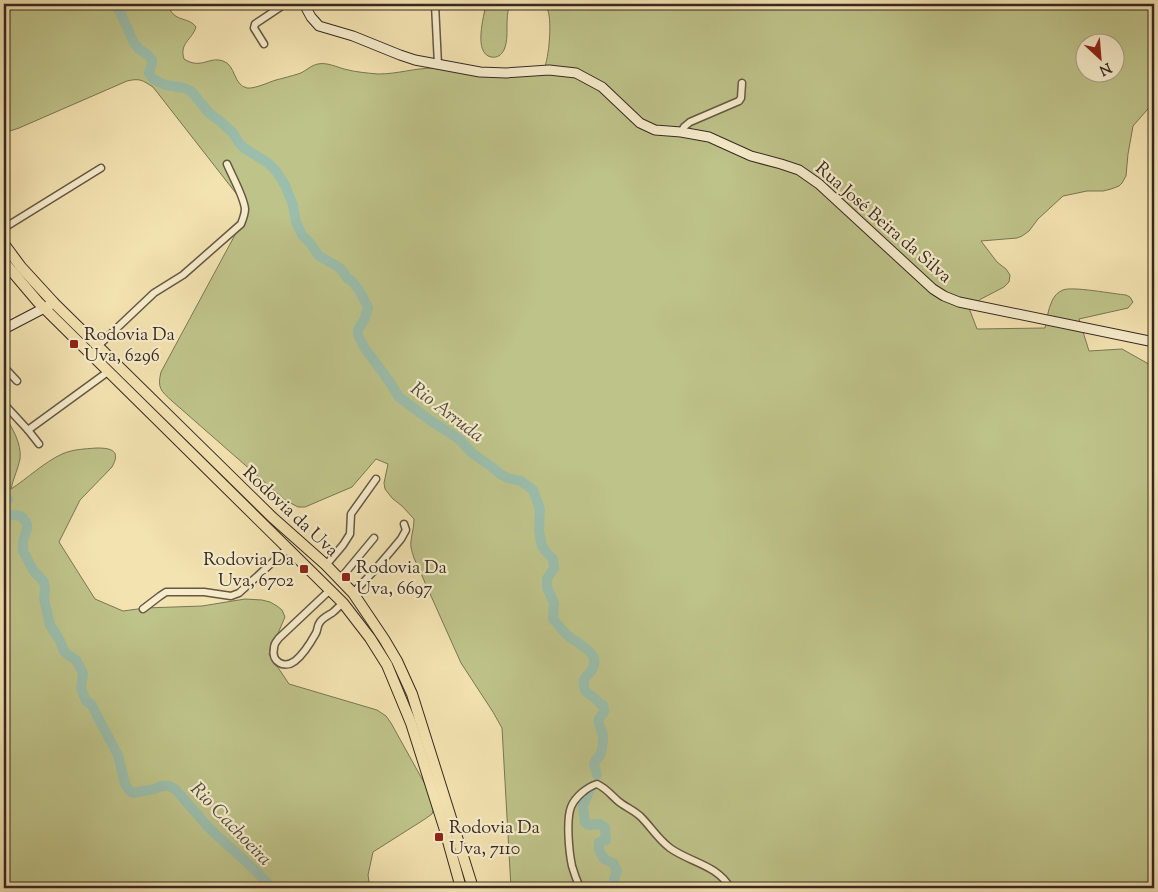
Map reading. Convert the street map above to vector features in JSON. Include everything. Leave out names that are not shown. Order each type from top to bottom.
[{"type":"main road","name":"Rodovia da Uva","points":[[4,244],[50,306],[109,371],[343,602],[370,638],[387,666],[408,714],[444,827],[461,888]]},
{"type":"main road","name":"Rodovia da Uva","points":[[4,262],[22,285],[98,346],[265,511],[326,565],[353,593],[397,660],[412,694],[473,888]]},
{"type":"street","points":[[264,44],[254,28],[255,24],[285,4]]},
{"type":"street","name":"Rua José Beira da Silva","points":[[304,4],[311,17],[319,26],[353,36],[400,55],[438,65],[488,72],[506,73],[549,70],[576,74],[602,87],[640,123],[655,130],[709,137],[751,156],[799,170],[819,184],[933,289],[944,296],[958,302],[1154,342]]},
{"type":"street","points":[[436,4],[438,65]]},
{"type":"street","points":[[681,132],[684,126],[690,122],[739,101],[741,98],[742,82]]},
{"type":"street","points":[[98,346],[154,293],[183,275],[241,224],[245,208],[227,164]]},
{"type":"street","points":[[4,228],[101,168]]},
{"type":"street","points":[[4,328],[50,306]]},
{"type":"street","points":[[4,367],[17,381]]},
{"type":"street","points":[[28,430],[109,371]]},
{"type":"street","points":[[4,404],[39,444]]},
{"type":"street","points":[[326,565],[350,534],[351,514],[376,479]]},
{"type":"street","points":[[353,593],[401,538],[406,530],[404,524]]},
{"type":"street","points":[[340,579],[374,538]]},
{"type":"street","points":[[143,609],[166,592],[204,592],[231,596],[239,592],[288,548]]},
{"type":"street","points":[[330,590],[275,644],[274,652],[278,662],[286,665],[293,663],[299,658],[317,632],[318,625],[323,618],[343,602]]},
{"type":"street","points":[[580,888],[572,866],[568,830],[570,809],[575,800],[591,786],[597,784],[604,787],[618,801],[640,816],[662,842],[678,854],[722,876],[730,888]]},
{"type":"green space","points":[[4,4],[171,4],[170,10],[173,14],[196,27],[183,49],[184,59],[195,63],[213,60],[223,61],[230,66],[242,86],[250,88],[298,74],[321,64],[328,64],[352,71],[378,74],[434,68],[460,70],[544,69],[550,31],[549,16],[544,4],[1154,4],[1154,102],[1133,126],[1126,176],[1122,183],[1119,186],[1103,191],[1087,191],[1063,196],[1022,236],[981,241],[997,262],[1006,269],[1010,275],[1009,282],[969,308],[977,329],[1045,328],[1053,299],[1063,290],[1084,290],[1126,295],[1133,302],[1128,308],[1079,319],[1089,351],[1122,349],[1154,367],[1154,888],[511,888],[502,728],[461,663],[414,558],[411,543],[414,519],[385,489],[384,483],[388,464],[376,459],[352,487],[305,507],[298,507],[285,500],[172,401],[161,389],[159,382],[161,372],[243,220],[242,201],[153,87],[141,80],[127,81],[4,133]]},
{"type":"green space","points":[[486,4],[510,4],[507,16],[506,45],[502,53],[496,57],[491,57],[482,49],[481,34]]},
{"type":"green space","points":[[4,415],[16,436],[20,453],[11,489],[48,462],[66,452],[79,449],[102,448],[111,450],[115,454],[115,462],[112,467],[80,500],[59,542],[95,599],[123,611],[145,608],[202,606],[245,599],[270,602],[282,610],[285,617],[269,654],[289,684],[377,710],[386,716],[426,786],[434,808],[432,814],[373,852],[368,875],[370,888],[4,888]]},
{"type":"waterway","name":"Rio Arruda","points":[[114,4],[120,12],[134,43],[152,60],[149,73],[153,79],[166,85],[191,91],[209,113],[233,133],[244,148],[268,163],[276,171],[285,185],[302,235],[319,256],[340,268],[359,290],[368,307],[365,318],[358,330],[358,335],[364,347],[399,397],[459,439],[472,453],[500,474],[521,481],[533,490],[540,509],[539,531],[542,546],[553,559],[554,568],[547,579],[547,587],[554,603],[553,619],[566,634],[586,648],[595,662],[591,672],[583,681],[585,691],[603,705],[604,708],[599,721],[603,735],[602,748],[594,764],[597,775]]},
{"type":"waterway","name":"Rio Cachoeira","points":[[4,495],[8,499],[4,508]]},
{"type":"waterway","name":"Rio Cachoeira","points":[[4,516],[20,516],[27,524],[23,551],[33,570],[44,582],[44,599],[50,625],[64,651],[76,660],[82,671],[81,688],[86,701],[92,705],[118,755],[125,784],[129,790],[132,793],[155,789],[161,786],[169,786],[175,789],[210,829],[272,888]]},
{"type":"waterway","name":"Rio Arruda","points":[[590,789],[583,806],[585,823],[589,825],[600,824],[605,828],[606,840],[599,842],[599,850],[604,859],[613,863],[617,871],[614,879],[615,888]]},
{"type":"place","name":"Rodovia Da Uva, 6296","points":[[74,344]]},
{"type":"place","name":"Rodovia Da Uva, 6702","points":[[304,569]]},
{"type":"place","name":"Rodovia Da Uva, 6697","points":[[346,577]]},
{"type":"place","name":"Rodovia Da Uva, 7110","points":[[439,837]]}]
